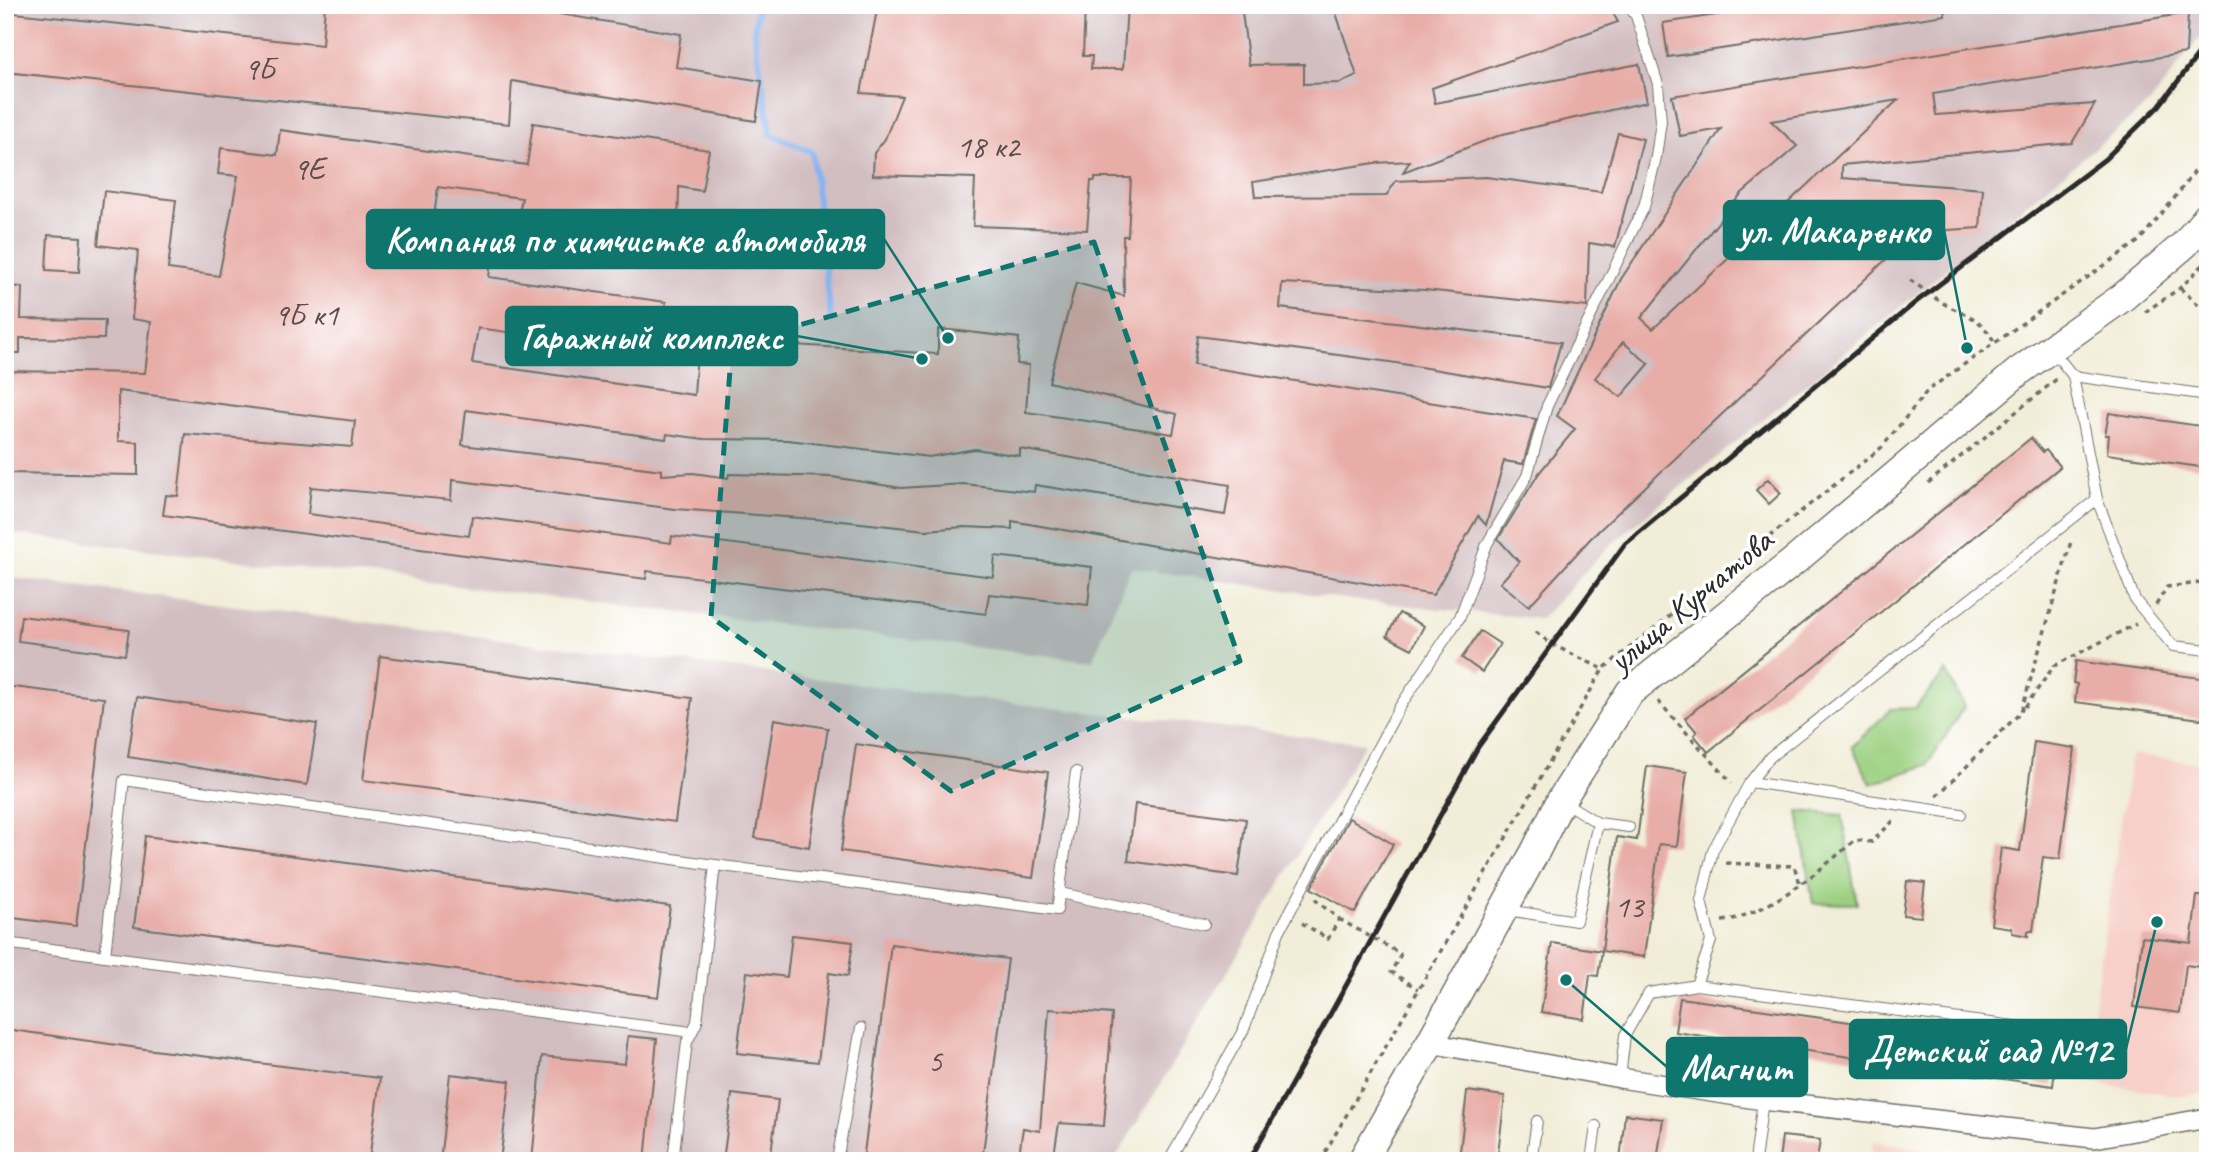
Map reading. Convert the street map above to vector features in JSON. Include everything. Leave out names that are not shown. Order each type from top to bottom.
[{"type":"main road","name":"улица Курчатова","points":[[1362,1161],[1430,1043],[1561,800],[1630,692],[1798,558],[2018,372],[2123,297],[2185,244],[2208,216]]},
{"type":"street","points":[[1430,1043],[1620,1078],[1763,1100],[2094,1138],[2208,1118]]},
{"type":"lane","points":[[1169,1161],[1244,1029],[1279,932],[1288,915],[1399,708],[1460,617],[1487,544],[1527,476],[1547,406],[1644,207],[1661,121],[1658,84],[1636,16],[1628,5]]},
{"type":"lane","points":[[2051,349],[2073,376],[2097,499],[2135,600],[2173,646],[2208,650]]},
{"type":"lane","points":[[2073,376],[2208,395]]},
{"type":"lane","points":[[1696,985],[1711,941],[1701,901],[1713,850],[1750,782],[1773,754],[2097,499]]},
{"type":"lane","points":[[105,956],[124,780],[1058,911],[1076,772]]},
{"type":"lane","points":[[1750,782],[1961,814]]},
{"type":"lane","points":[[1561,800],[1598,823],[1629,827]]},
{"type":"lane","points":[[1503,910],[1576,921],[1598,823]]},
{"type":"lane","points":[[673,1161],[687,1042],[697,1022],[715,865]]},
{"type":"lane","points":[[1060,893],[1204,924]]},
{"type":"lane","points":[[5,943],[692,1032]]},
{"type":"lane","points":[[1620,1078],[1625,1035],[1649,993],[1696,985],[2062,1032]]},
{"type":"lane","points":[[837,1161],[861,1028]]},
{"type":"lane","points":[[1755,1161],[1763,1100]]},
{"type":"lane","points":[[1531,1161],[1537,1121]]},
{"type":"lane","points":[[1591,1161],[1596,1126]]},
{"type":"path","points":[[1910,280],[1951,307],[1971,314],[1985,327],[1994,341],[2139,241],[2208,154]]},
{"type":"path","points":[[2180,288],[2208,314]]},
{"type":"path","points":[[1919,490],[2037,396]]},
{"type":"path","points":[[2021,712],[2080,513]]},
{"type":"path","points":[[1926,808],[2021,712],[2054,666],[2149,617],[2167,587],[2208,582]]},
{"type":"path","points":[[1535,632],[1551,644],[1602,669]]},
{"type":"path","points":[[1651,708],[1658,701],[1723,776],[1744,793]]},
{"type":"path","points":[[1706,923],[1740,919],[1816,874],[1855,840],[1872,842],[1909,805]]},
{"type":"path","points":[[1710,863],[1794,866],[1800,883]]},
{"type":"path","points":[[1302,889],[1339,919],[1401,954],[1391,972],[1419,990]]},
{"type":"path","points":[[1288,915],[1328,939],[1339,919]]},
{"type":"highlighted area","points":[[1094,242],[1240,661],[951,791],[711,617],[732,344]]},
{"type":"shaded area","points":[[5,5],[2208,5],[2208,26],[2150,103],[1610,545],[1541,619],[1353,600],[1131,568],[1092,661],[5,533]]},
{"type":"shaded area","points":[[5,577],[1018,704],[1365,743],[1114,1161],[5,1161]]},
{"type":"shaded area","points":[[2131,754],[2208,764],[2208,1092],[2180,1096],[2083,1081]]},
{"type":"shaded area","points":[[1874,1141],[1995,1161],[1871,1161]]},
{"type":"green space","points":[[1946,671],[1964,707],[1927,765],[1871,784],[1852,747],[1891,709],[1915,708]]},
{"type":"green space","points":[[1798,811],[1842,815],[1857,904],[1813,903]]},
{"type":"building","points":[[325,5],[524,5],[523,8],[681,34],[676,67],[762,81],[756,121],[512,81],[509,124],[5,72],[5,12],[322,45]]},
{"type":"building","points":[[878,5],[1085,5],[1083,56],[1092,56],[1091,69],[1123,69],[1127,5],[1241,5],[1249,65],[1304,64],[1304,84],[1340,83],[1357,76],[1336,13],[1357,5],[1608,5],[1618,22],[1432,88],[1435,103],[1639,64],[1647,102],[1503,134],[1403,172],[1410,161],[1375,163],[1253,182],[1255,197],[1386,196],[1396,181],[1486,177],[1601,192],[1618,133],[1643,139],[1615,247],[1589,243],[1587,307],[1425,290],[1282,283],[1280,308],[1561,342],[1548,388],[1390,362],[1198,336],[1194,365],[1536,419],[1523,464],[1504,461],[1486,525],[1478,516],[1433,595],[1012,521],[1012,529],[964,527],[926,530],[675,509],[452,480],[451,500],[311,487],[308,514],[469,536],[472,516],[671,543],[672,536],[993,577],[995,556],[1092,567],[1088,605],[989,594],[986,614],[647,571],[646,579],[163,515],[166,495],[178,496],[185,434],[352,447],[355,421],[118,391],[118,441],[138,442],[138,475],[5,473],[5,371],[145,373],[151,322],[132,319],[138,250],[98,245],[104,191],[176,200],[168,269],[219,276],[238,176],[218,174],[221,148],[277,155],[280,130],[527,165],[533,123],[709,150],[702,191],[679,187],[677,268],[513,246],[522,198],[438,187],[432,230],[494,240],[489,277],[666,302],[659,353],[478,328],[472,363],[694,395],[698,339],[938,354],[938,329],[960,331],[1019,338],[1017,364],[1029,365],[1026,412],[1173,434],[1177,414],[1049,382],[1076,283],[1124,296],[1123,236],[1128,236],[1131,178],[1095,178],[1095,181],[1091,181],[1087,230],[973,226],[975,178],[873,175],[874,153],[885,139],[902,96],[861,93]],"holes":[[[466,410],[666,439],[667,434],[704,439],[788,440],[929,457],[975,449],[1020,456],[1020,449],[1230,485],[1225,515],[1035,485],[1034,492],[964,484],[901,488],[832,477],[729,474],[728,478],[693,473],[662,475],[662,470],[462,445]]]},
{"type":"building","points":[[1782,5],[1944,5],[1945,15],[1668,57],[1663,23]]},
{"type":"building","points":[[2188,13],[2186,53],[1933,94],[1936,115],[2095,104],[2072,143],[1842,165],[1842,178],[1983,189],[1980,228],[1915,232],[1591,538],[1529,606],[1500,583],[1519,562],[1498,539],[1539,473],[1575,429],[1557,416],[1621,279],[1721,129],[1680,136],[1672,96]],"holes":[[[1898,100],[1653,329],[1641,318],[1741,194],[1797,146],[1771,121]],[[1623,342],[1649,364],[1621,397],[1595,378]]]},
{"type":"building","points":[[48,235],[81,237],[79,272],[46,270]]},
{"type":"building","points":[[5,286],[22,287],[21,319],[105,320],[104,339],[20,338],[20,353],[5,353]]},
{"type":"building","points":[[2109,413],[2208,427],[2208,468],[2107,454],[2109,435],[2105,435]]},
{"type":"building","points":[[2031,438],[2043,452],[2046,450],[2060,467],[1708,752],[1685,718]]},
{"type":"building","points":[[1768,479],[1781,493],[1769,504],[1756,490]]},
{"type":"building","points":[[1399,613],[1424,626],[1412,649],[1387,636]]},
{"type":"building","points":[[21,616],[129,630],[125,655],[18,641]]},
{"type":"building","points":[[1480,631],[1500,644],[1482,672],[1462,658]]},
{"type":"building","points":[[380,656],[692,698],[675,822],[363,780]]},
{"type":"building","points":[[2076,661],[2208,679],[2208,720],[2075,702],[2077,684],[2073,683]]},
{"type":"building","points":[[5,686],[104,698],[76,926],[5,917]]},
{"type":"building","points":[[137,697],[317,724],[307,785],[128,757]]},
{"type":"building","points":[[774,719],[828,728],[809,847],[755,838]]},
{"type":"building","points":[[2034,742],[2075,748],[2060,859],[2043,857],[2033,931],[2028,931],[2028,936],[2012,933],[2012,928],[1991,925],[2001,848],[2020,851]]},
{"type":"building","points":[[856,744],[1048,772],[1033,878],[841,851]]},
{"type":"building","points":[[1647,766],[1687,772],[1677,846],[1659,844],[1644,957],[1602,951],[1617,837],[1637,840]]},
{"type":"building","points":[[1135,804],[1246,819],[1238,876],[1128,861]]},
{"type":"building","points":[[1349,818],[1393,844],[1355,913],[1311,888]]},
{"type":"building","points":[[145,836],[670,906],[658,997],[134,927]]},
{"type":"building","points":[[1907,881],[1925,883],[1921,917],[1903,915]]},
{"type":"building","points":[[2197,896],[2208,896],[2208,968],[2186,965],[2180,1013],[2134,1007],[2142,937],[2191,943]]},
{"type":"building","points":[[792,935],[853,942],[848,976],[829,973],[818,1062],[737,1053],[747,972],[787,977]]},
{"type":"building","points":[[1552,943],[1602,951],[1598,976],[1590,975],[1584,1019],[1541,1012]]},
{"type":"building","points":[[891,944],[1008,959],[982,1161],[863,1161]]},
{"type":"building","points":[[1680,998],[2057,1051],[2053,1086],[1675,1032]]},
{"type":"building","points":[[1049,1009],[1112,1014],[1104,1126],[1059,1123],[1053,1161],[1018,1161],[1023,1128],[1040,1131]]},
{"type":"building","points":[[5,1029],[380,1078],[369,1161],[5,1161]]},
{"type":"building","points":[[628,1036],[657,1039],[645,1161],[532,1161],[542,1056],[625,1064]]},
{"type":"building","points":[[450,1074],[510,1081],[500,1161],[440,1161]]},
{"type":"building","points":[[1467,1091],[1505,1096],[1497,1161],[1459,1161]]},
{"type":"building","points":[[732,1094],[778,1100],[770,1161],[723,1161]]},
{"type":"building","points":[[1625,1114],[1663,1119],[1657,1161],[1620,1161]]},
{"type":"building","points":[[1782,1136],[1820,1140],[1817,1161],[1779,1161]]},
{"type":"waterway","points":[[758,5],[754,31],[771,134],[812,152],[831,319]]},
{"type":"railway","points":[[1249,1161],[1478,747],[1625,544],[1916,302],[2105,159],[2159,106],[2208,42]]},
{"type":"place","name":"Компания по химчистке автомобиля","points":[[948,338]]},
{"type":"place","name":"ул. Макаренко","points":[[1967,348]]},
{"type":"place","name":"Гаражный комплекс","points":[[922,359]]},
{"type":"place","name":"Детский сад №12","points":[[2157,922]]},
{"type":"place","name":"Магнит","points":[[1566,980]]}]
